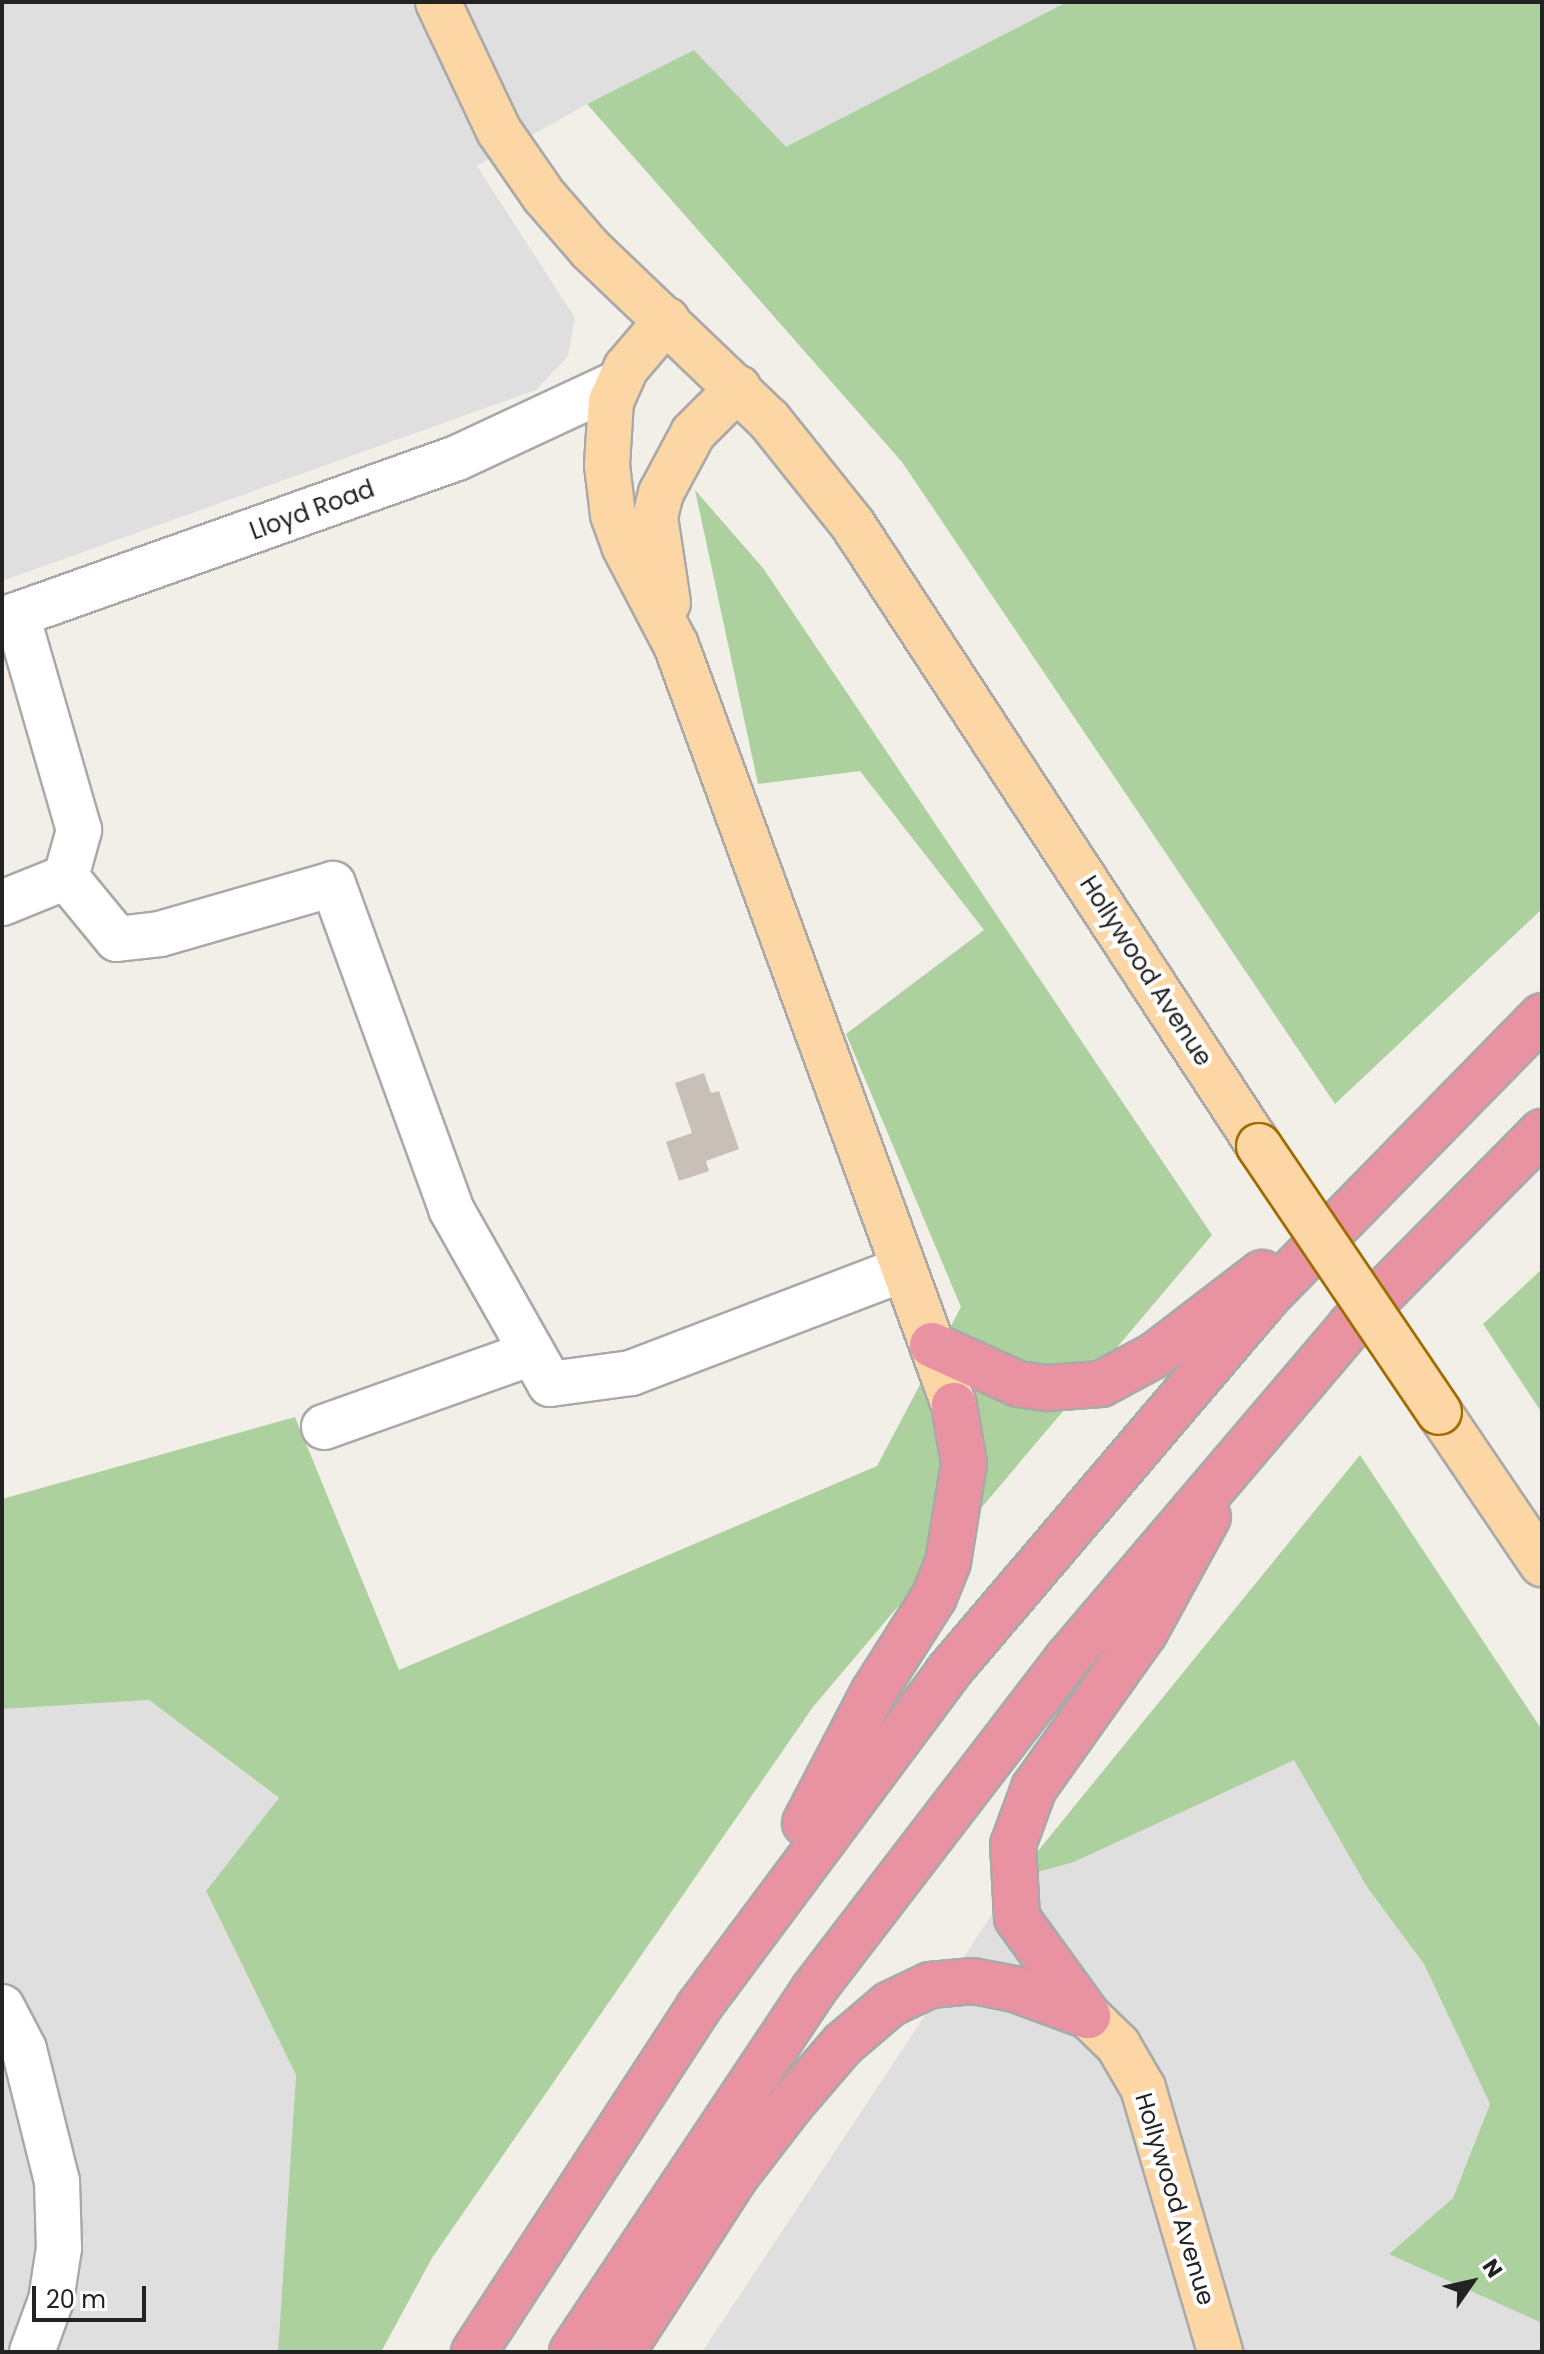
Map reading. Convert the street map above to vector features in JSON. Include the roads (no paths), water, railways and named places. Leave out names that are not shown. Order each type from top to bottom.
[{"type":"highway","points":[[474,2352],[739,1950],[863,1781],[1036,1564],[1182,1392],[1362,1196],[1542,1016]]},
{"type":"highway","points":[[572,2352],[734,2105],[898,1875],[1088,1633],[1351,1325],[1542,1132]]},
{"type":"highway","points":[[932,1345],[1018,1384],[1048,1388],[1101,1384],[1155,1355],[1362,1196]]},
{"type":"highway","points":[[739,1950],[873,1693],[934,1597],[957,1529],[962,1493],[961,1432],[954,1405]]},
{"type":"highway","points":[[1088,2016],[1017,1918],[1011,1872],[1021,1816],[1068,1735],[1145,1632],[1254,1436]]},
{"type":"highway","points":[[622,2352],[735,2177],[843,2044],[890,2004],[930,1985],[973,1981],[1015,1989],[1088,2016]]},
{"type":"main road","name":"Hollywood Avenue","points":[[438,2],[462,59],[519,162],[582,240],[738,388],[801,456],[853,525],[1259,1146],[1542,1564]]},
{"type":"main road","points":[[667,320],[616,384],[608,416],[607,465],[613,515],[624,546],[676,645],[954,1405]]},
{"type":"main road","points":[[676,645],[655,517],[669,470],[681,450],[738,388]]},
{"type":"main road","name":"Hollywood Avenue","points":[[1088,2016],[1118,2045],[1143,2088],[1220,2352]]},
{"type":"street","name":"Lloyd Road","points":[[9,618],[457,458],[616,384]]},
{"type":"street","points":[[9,618],[79,830],[66,877]]},
{"type":"street","points":[[2,903],[66,877]]},
{"type":"street","points":[[66,877],[117,939],[160,934],[333,884],[451,1209],[550,1384],[631,1373],[903,1269]]},
{"type":"street","points":[[324,1427],[532,1353]]},
{"type":"street","points":[[2,2007],[24,2049],[57,2181],[59,2248],[51,2300],[32,2352]]}]
